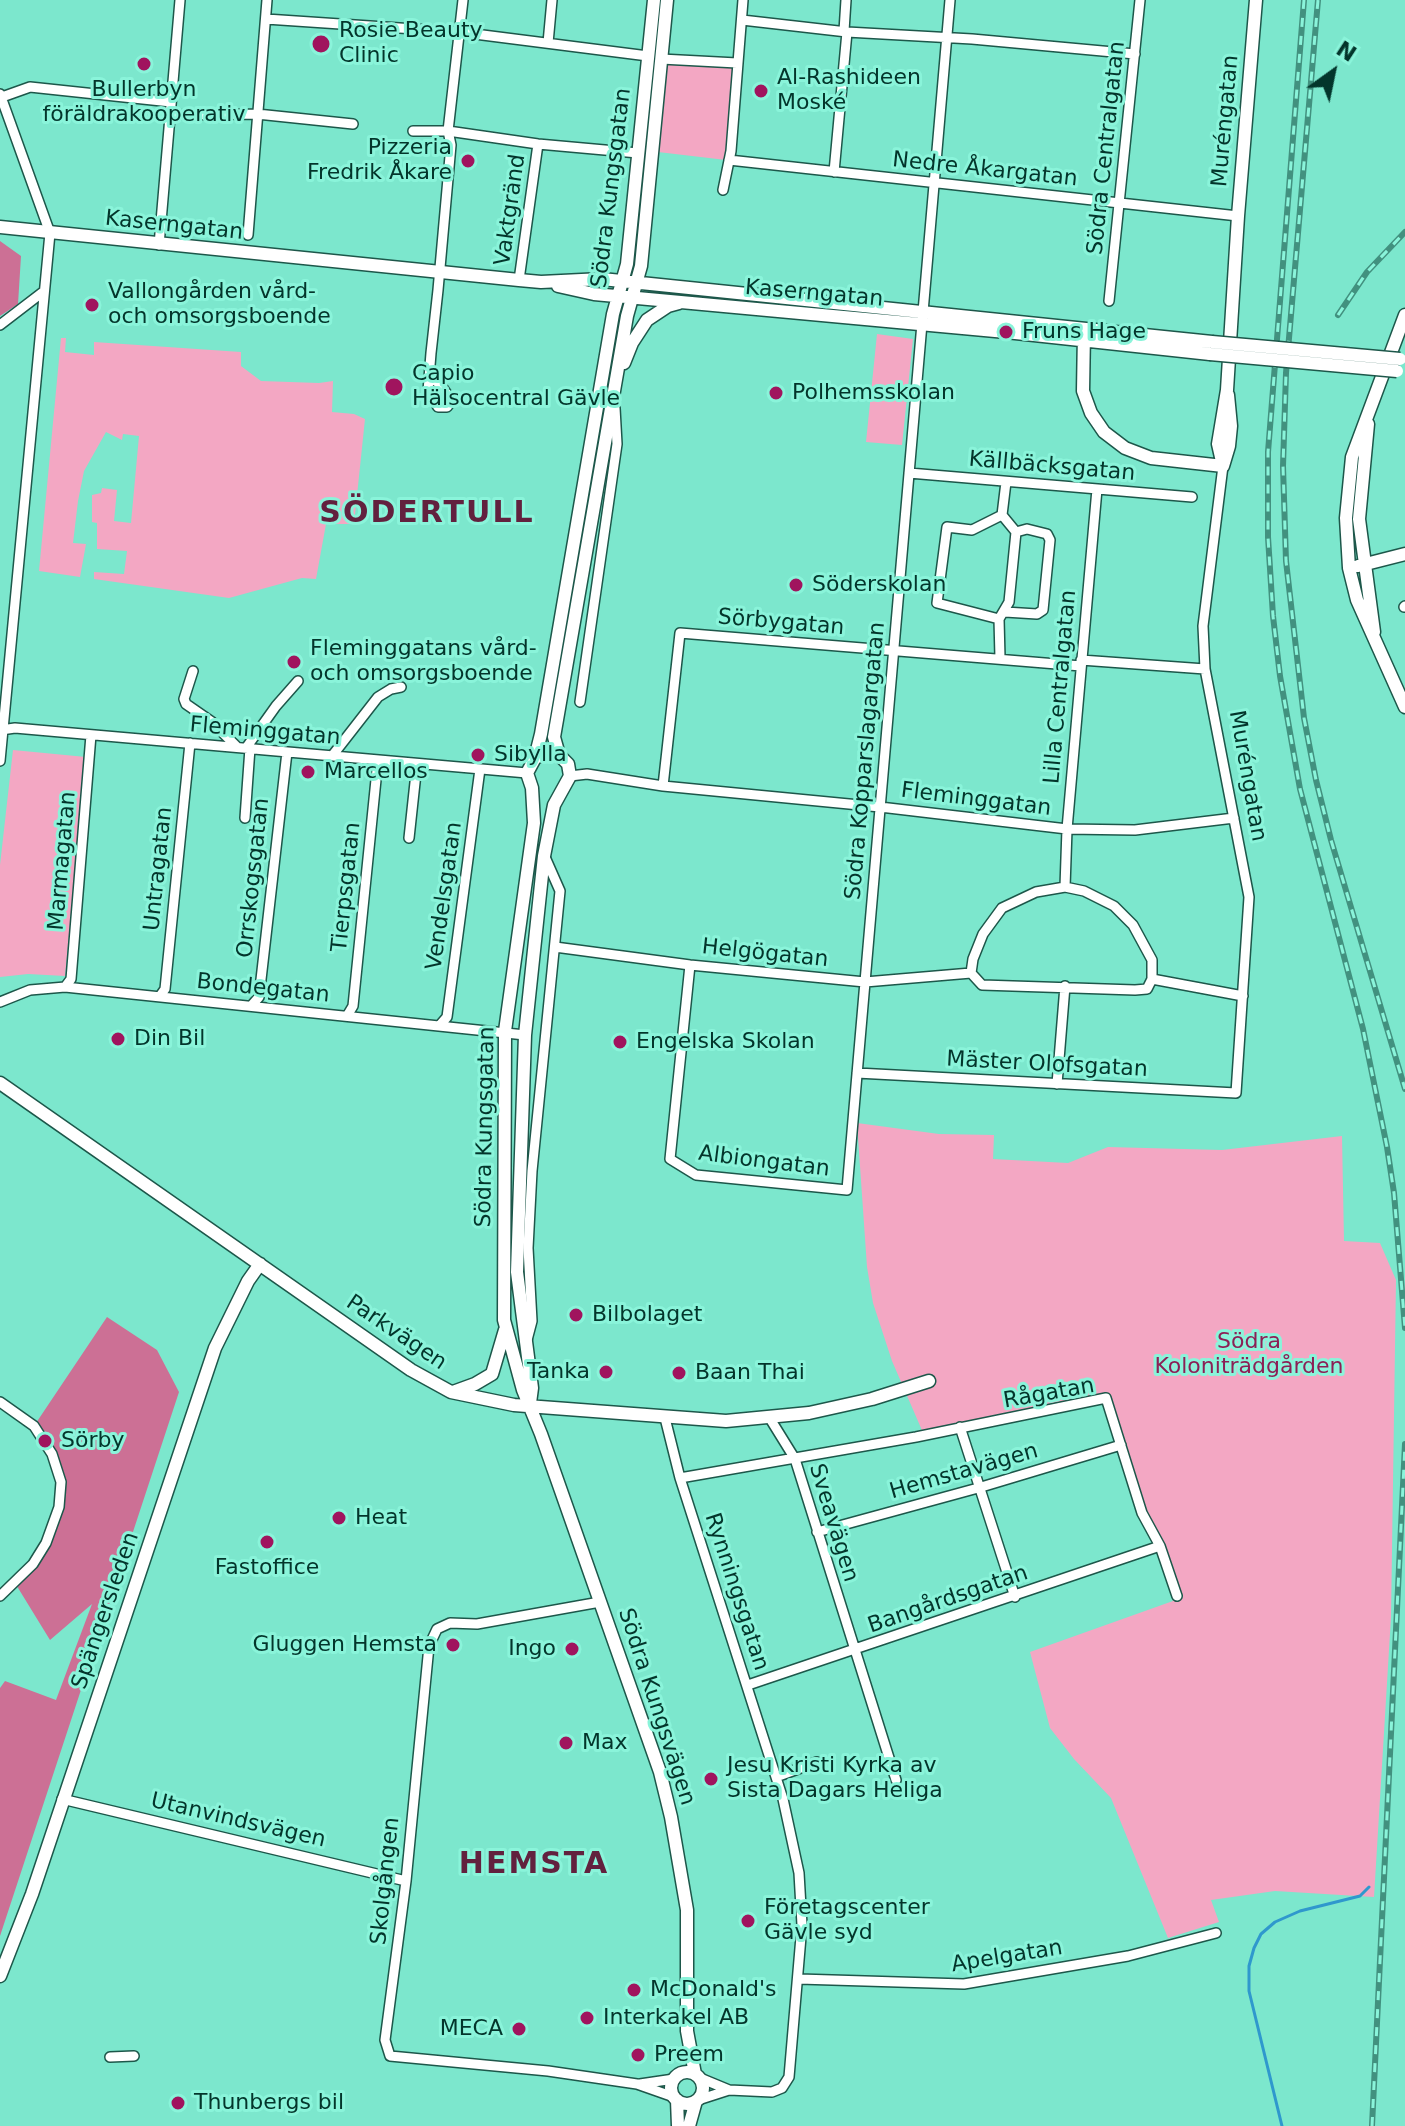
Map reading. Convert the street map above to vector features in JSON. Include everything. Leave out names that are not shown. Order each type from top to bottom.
[{"type":"main road","name":"Södra Kungsgatan","points":[[529,1406],[532,1388],[517,1272],[525,1035],[544,856],[554,805],[570,776],[568,764],[559,755],[554,737],[614,392],[626,297],[630,282],[641,266],[655,58],[654,0]]},
{"type":"main road","name":"Södra Kungsgatan","points":[[630,282],[628,259],[638,153],[667,0]]},
{"type":"main road","name":"Muréngatan","points":[[1223,466],[1218,444],[1227,390],[1256,0]]},
{"type":"main road","name":"Kaserngatan","points":[[0,227],[541,282],[594,294],[922,318]]},
{"type":"main road","name":"Kaserngatan","points":[[541,282],[602,279],[922,318],[1402,365]]},
{"type":"main road","name":"Södra Kungsgatan","points":[[529,1406],[506,1327],[505,1031],[534,823],[532,788],[527,773],[535,758],[613,314],[626,297]]},
{"type":"main road","points":[[614,392],[632,343],[647,320],[668,306],[691,302]]},
{"type":"main road","points":[[1405,315],[1352,457],[1346,531],[1349,568],[1357,600],[1405,707]]},
{"type":"main road","points":[[1084,334],[1083,391],[1091,413],[1104,432],[1125,448],[1151,458],[1223,466]]},
{"type":"main road","points":[[1369,408],[1359,519],[1374,639]]},
{"type":"main road","points":[[1349,568],[1405,554]]},
{"type":"main road","points":[[535,758],[547,753],[559,755]]},
{"type":"main road","points":[[532,788],[547,796],[559,793]]},
{"type":"main road","name":"Parkvägen","points":[[0,1083],[411,1370],[451,1392],[529,1406],[726,1421],[846,1405],[929,1381]]},
{"type":"main road","name":"Spängersleden","points":[[0,1976],[32,1894],[215,1348],[248,1281],[260,1264]]},
{"type":"main road","points":[[451,1392],[492,1374],[500,1356],[506,1327]]},
{"type":"main road","name":"Södra Kungsvägen","points":[[529,1406],[660,1772],[677,1843],[687,1910],[687,2031],[698,2076]]},
{"type":"main road","name":"Södra Kungsvägen","points":[[675,2078],[687,2031]]},
{"type":"main road","points":[[678,2126],[671,2089],[675,2078],[686,2072],[698,2076],[703,2088],[689,2126]]},
{"type":"main road","points":[[675,2098],[685,2104],[697,2100]]},
{"type":"street","points":[[159,245],[180,0]]},
{"type":"street","points":[[248,235],[267,0]]},
{"type":"street","points":[[429,377],[451,145],[448,131],[463,0]]},
{"type":"street","points":[[548,43],[552,0]]},
{"type":"street","points":[[723,190],[729,160],[743,0]]},
{"type":"street","points":[[834,172],[846,0]]},
{"type":"street","name":"Södra Kopparslagargatan","points":[[847,1190],[950,0]]},
{"type":"street","name":"Södra Centralgatan","points":[[1109,301],[1140,0]]},
{"type":"street","points":[[266,19],[459,32],[655,58],[737,63]]},
{"type":"street","points":[[742,20],[845,32],[946,40],[972,39],[1135,54]]},
{"type":"street","points":[[0,761],[50,233],[1,95],[30,87],[171,102]]},
{"type":"street","points":[[171,115],[257,114],[353,124]]},
{"type":"street","points":[[413,131],[448,131],[538,144],[638,153]]},
{"type":"street","name":"Vaktgränd","points":[[519,280],[538,144]]},
{"type":"street","name":"Nedre Åkargatan","points":[[729,160],[1238,216]]},
{"type":"street","points":[[0,325],[43,292]]},
{"type":"street","name":"Södra Kungsgatan","points":[[580,702],[617,444],[614,392]]},
{"type":"street","name":"Muréngatan","points":[[1223,466],[1203,626],[1205,669],[1249,897],[1236,1093]]},
{"type":"street","name":"Källbäcksgatan","points":[[909,473],[1192,497]]},
{"type":"street","points":[[1000,658],[1002,615],[1009,602],[1016,532],[1002,515],[1006,482]]},
{"type":"street","name":"Lilla Centralgatan","points":[[1065,887],[1067,829],[1097,489]]},
{"type":"street","points":[[1002,515],[972,530],[947,527],[937,603],[1002,615],[1037,614],[1043,610],[1050,540],[1047,534],[1040,531],[1019,529],[1016,532]]},
{"type":"street","name":"Sörbygatan","points":[[663,786],[680,633],[894,651],[1205,669]]},
{"type":"street","points":[[193,671],[184,699],[186,704],[245,748]]},
{"type":"street","points":[[245,818],[245,748],[298,681]]},
{"type":"street","points":[[332,756],[378,697],[401,687]]},
{"type":"street","name":"Fleminggatan","points":[[2,730],[527,773]]},
{"type":"street","name":"Marmagatan","points":[[65,987],[71,979],[91,735]]},
{"type":"street","name":"Untragatan","points":[[160,996],[165,989],[190,743]]},
{"type":"street","name":"Orrskogsgatan","points":[[252,1005],[259,997],[287,752]]},
{"type":"street","name":"Tierpsgatan","points":[[347,1016],[353,1006],[378,760]]},
{"type":"street","points":[[409,838],[417,764]]},
{"type":"street","name":"Vendelsgatan","points":[[440,1025],[447,1017],[480,769]]},
{"type":"street","name":"Fleminggatan","points":[[570,776],[587,774],[663,786],[1067,829],[1149,829],[1234,818]]},
{"type":"street","name":"Södra Kungsgatan","points":[[526,1348],[532,1321],[528,1248],[532,1171],[560,891],[544,856]]},
{"type":"street","points":[[1065,887],[1084,891],[1114,906],[1133,925],[1152,960],[1152,979],[1147,989],[982,985],[971,973],[983,934],[1002,908],[1036,892],[1065,887]]},
{"type":"street","name":"Helgögatan","points":[[555,947],[690,965],[865,982],[971,973]]},
{"type":"street","name":"Albiongatan","points":[[690,965],[670,1159],[696,1175],[847,1190]]},
{"type":"street","points":[[1152,979],[1243,996]]},
{"type":"street","points":[[1057,1084],[1065,986]]},
{"type":"street","name":"Bondegatan","points":[[0,1002],[30,990],[65,987],[525,1035]]},
{"type":"street","name":"Mäster Olofsgatan","points":[[857,1073],[1236,1093]]},
{"type":"street","name":"Rågatan","points":[[680,1478],[795,1459],[1106,1398],[1142,1513],[1160,1546],[1177,1596]]},
{"type":"street","points":[[0,1402],[34,1426],[52,1454],[61,1482],[59,1507],[46,1543],[33,1564],[0,1596]]},
{"type":"street","points":[[769,1417],[795,1459]]},
{"type":"street","name":"Rynningsgatan","points":[[665,1418],[680,1478],[783,1799],[799,1873],[802,1932],[789,2077],[782,2088],[772,2092],[729,2090]]},
{"type":"street","points":[[960,1427],[1015,1597]]},
{"type":"street","name":"Hemstavägen","points":[[817,1532],[1121,1445]]},
{"type":"street","name":"Sveavägen","points":[[795,1459],[896,1780]]},
{"type":"street","name":"Bangårdsgatan","points":[[748,1685],[1160,1546]]},
{"type":"street","name":"Skolgången","points":[[600,1602],[477,1624],[450,1623],[437,1629],[429,1646],[406,1881],[385,2040],[390,2056],[548,2071],[637,2084],[675,2098]]},
{"type":"street","points":[[776,1777],[817,1762]]},
{"type":"street","name":"Utanvindsvägen","points":[[62,1799],[406,1881]]},
{"type":"street","name":"Apelgatan","points":[[799,1979],[964,1984],[1128,1956],[1216,1933]]},
{"type":"street","points":[[110,2057],[134,2056]]},
{"type":"street","points":[[698,2076],[729,2090]]},
{"type":"street","name":"Skolgången","points":[[637,2084],[675,2078]]},
{"type":"street","points":[[697,2100],[729,2090]]},
{"type":"green space","points":[[666,59],[734,63],[726,160],[658,152]]},
{"type":"green space","points":[[877,334],[913,339],[902,445],[866,442]]},
{"type":"green space","points":[[61,338],[66,338],[65,352],[94,355],[94,342],[241,352],[241,366],[261,381],[333,381],[332,412],[354,414],[365,419],[354,524],[326,524],[316,579],[302,578],[229,598],[94,579],[94,572],[124,574],[127,551],[97,549],[97,523],[92,522],[92,495],[101,493],[102,488],[117,490],[114,521],[131,523],[139,436],[123,434],[122,440],[106,432],[84,471],[78,501],[73,543],[86,544],[80,577],[39,571]]},
{"type":"green space","points":[[13,750],[86,757],[65,976],[28,974],[0,977],[0,865]]},
{"type":"green space","name":"Södra Koloniträdgården","points":[[857,1123],[939,1134],[994,1135],[993,1159],[1068,1163],[1108,1147],[1222,1150],[1342,1136],[1344,1241],[1380,1243],[1396,1280],[1391,1617],[1374,1897],[1275,1891],[1211,1900],[1219,1922],[1168,1938],[1111,1798],[1050,1728],[1030,1652],[1173,1601],[1108,1397],[924,1435],[892,1361],[873,1303],[867,1267]]},
{"type":"shaded area","points":[[0,241],[21,256],[18,304],[0,316]]},
{"type":"shaded area","points":[[107,1317],[157,1350],[179,1392],[0,1936],[0,1688],[5,1681],[56,1700],[92,1604],[50,1640],[15,1583],[46,1543],[61,1482],[34,1426]]},
{"type":"waterway","points":[[1282,2126],[1249,1991],[1249,1966],[1254,1948],[1261,1934],[1275,1922],[1300,1911],[1360,1896],[1369,1887]]},
{"type":"railway","points":[[1304,0],[1268,452],[1268,537],[1273,616],[1300,789],[1363,1029],[1387,1147],[1394,1193],[1405,1328]]},
{"type":"railway","points":[[1318,0],[1286,373],[1283,466],[1286,561],[1304,718],[1316,780],[1405,1089]]},
{"type":"railway","points":[[1338,315],[1367,272],[1405,232]]},
{"type":"railway","points":[[1372,2126],[1405,1444]]},
{"type":"place","name":"Rosie Beauty Clinic","points":[[321,44]]},
{"type":"place","name":"Bullerbyn föräldrakooperativ","points":[[144,64]]},
{"type":"place","name":"Al-Rashideen Moské","points":[[761,91]]},
{"type":"place","name":"Pizzeria Fredrik Åkare","points":[[468,161]]},
{"type":"place","name":"Vallongården vård- och omsorgsboende","points":[[92,305]]},
{"type":"place","name":"Fruns Hage","points":[[1006,332]]},
{"type":"place","name":"Capio Hälsocentral Gävle","points":[[394,387]]},
{"type":"place","name":"Polhemsskolan","points":[[776,393]]},
{"type":"place","name":"Söderskolan","points":[[796,585]]},
{"type":"place","name":"Fleminggatans vård- och omsorgsboende","points":[[294,662]]},
{"type":"place","name":"Sibylla","points":[[478,755]]},
{"type":"place","name":"Marcellos","points":[[308,772]]},
{"type":"place","name":"Din Bil","points":[[118,1039]]},
{"type":"place","name":"Engelska Skolan","points":[[620,1042]]},
{"type":"place","name":"Bilbolaget","points":[[576,1315]]},
{"type":"place","name":"Tanka","points":[[606,1372]]},
{"type":"place","name":"Baan Thai","points":[[679,1373]]},
{"type":"place","name":"Sörby","points":[[45,1441]]},
{"type":"place","name":"Heat","points":[[339,1518]]},
{"type":"place","name":"Fastoffice","points":[[267,1542]]},
{"type":"place","name":"Gluggen Hemsta","points":[[453,1645]]},
{"type":"place","name":"Ingo","points":[[572,1649]]},
{"type":"place","name":"Max","points":[[566,1743]]},
{"type":"place","name":"Jesu Kristi Kyrka av Sista Dagars Heliga","points":[[711,1779]]},
{"type":"place","name":"Företagscenter Gävle syd","points":[[748,1921]]},
{"type":"place","name":"McDonald's","points":[[634,1990]]},
{"type":"place","name":"Interkakel AB","points":[[587,2018]]},
{"type":"place","name":"MECA","points":[[519,2029]]},
{"type":"place","name":"Preem","points":[[638,2055]]},
{"type":"place","name":"Thunbergs bil","points":[[178,2103]]},
{"type":"district","name":"SÖDERTULL","points":[[427,514]]},
{"type":"district","name":"HEMSTA","points":[[534,1865]]}]
